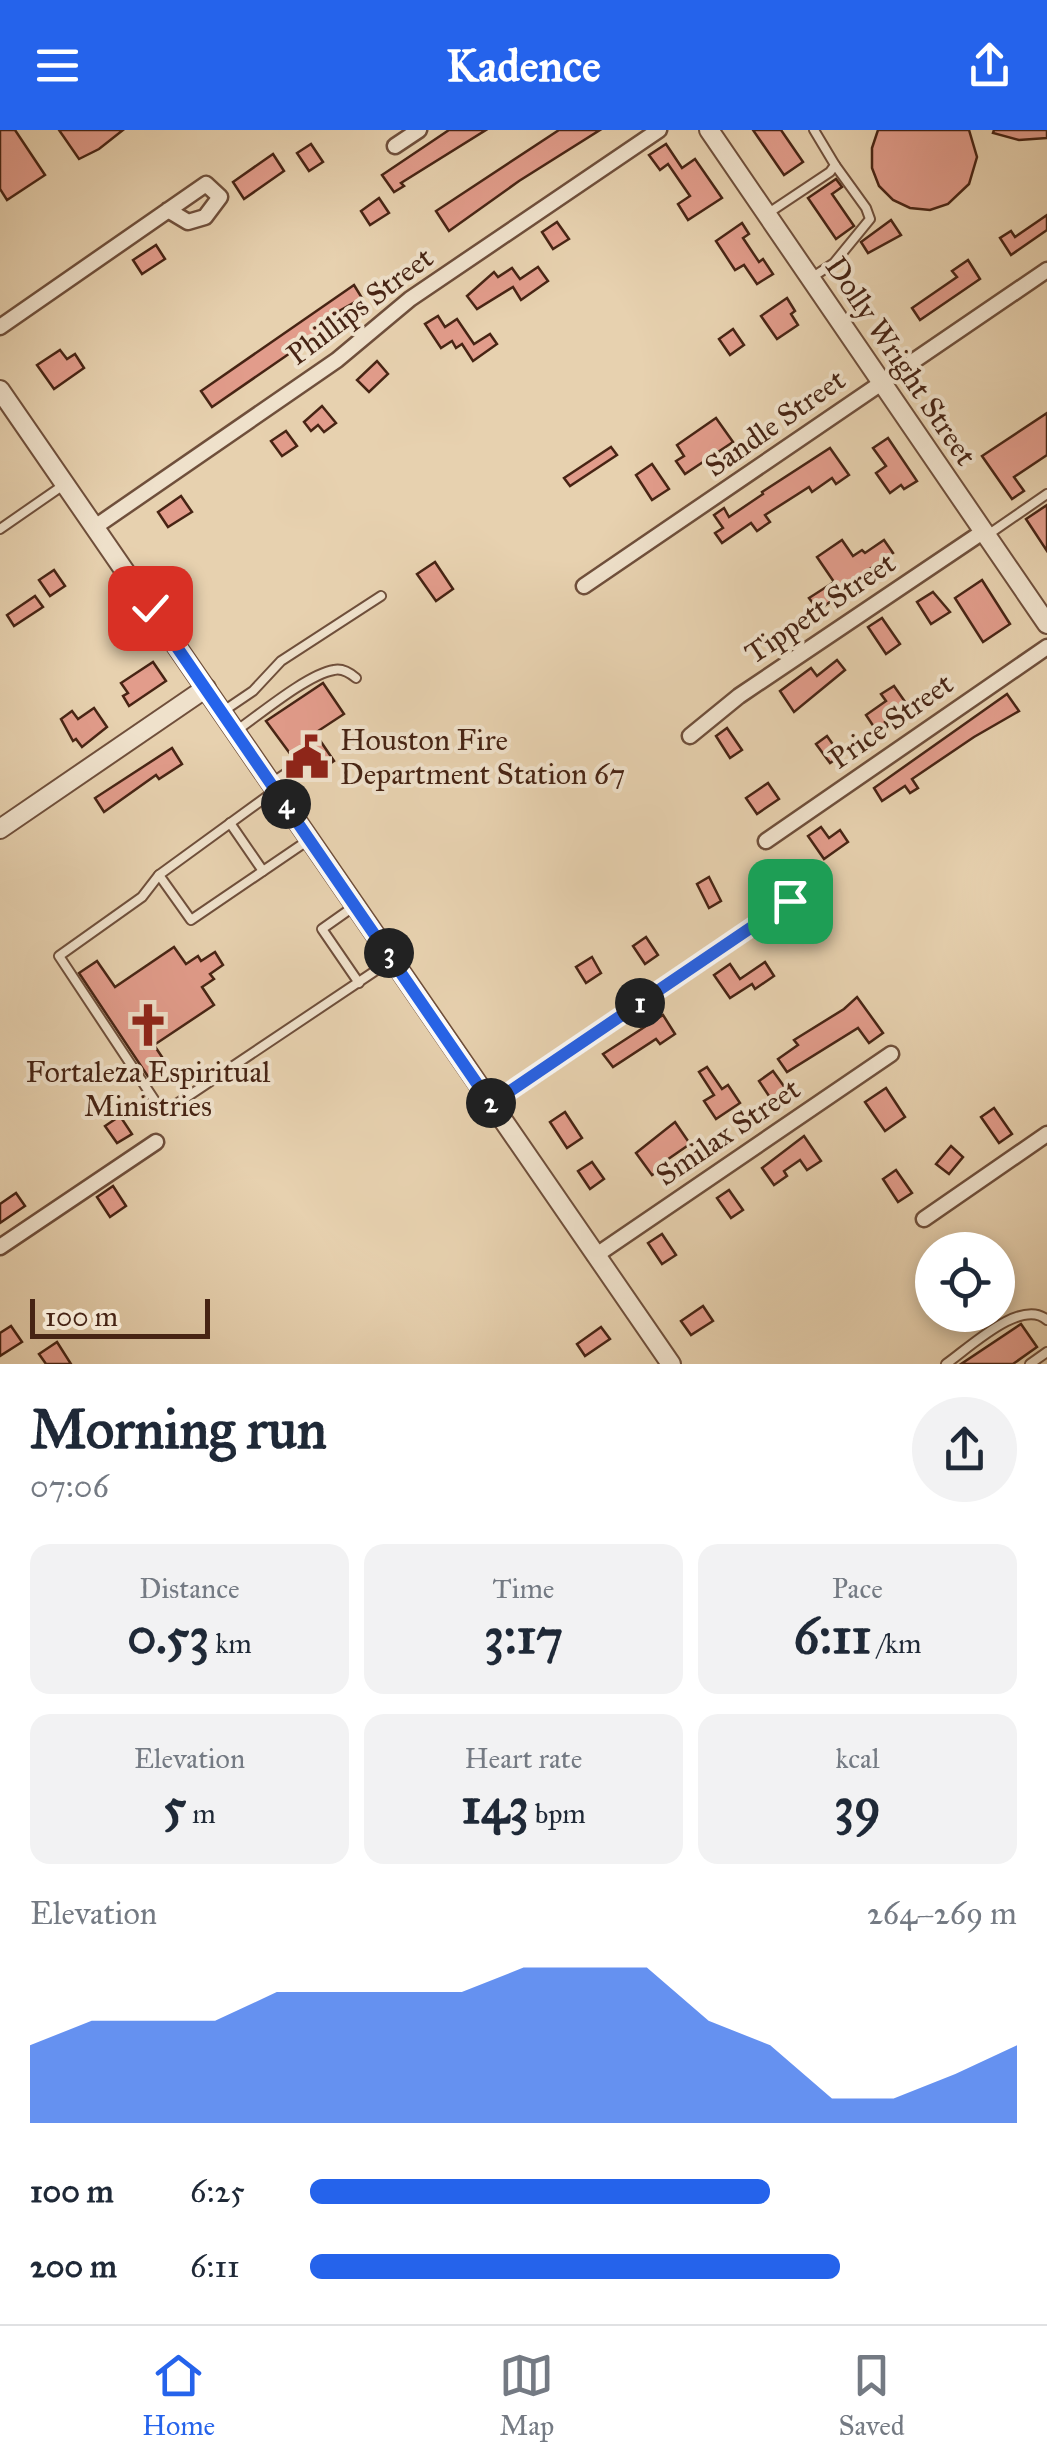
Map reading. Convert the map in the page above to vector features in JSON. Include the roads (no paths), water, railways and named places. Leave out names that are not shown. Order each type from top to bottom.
[{"type":"street","points":[[396,146],[419,130]]},
{"type":"street","name":"Phillips Street","points":[[95,528],[337,360],[410,299],[659,130]]},
{"type":"street","name":"Dolly Wright Street","points":[[709,130],[985,533],[1044,612]]},
{"type":"street","points":[[0,327],[168,210]]},
{"type":"street","name":"Sandle Street","points":[[584,586],[1047,270]]},
{"type":"street","points":[[0,390],[671,1364]]},
{"type":"street","name":"Tippett Street","points":[[690,736],[740,696],[985,533]]},
{"type":"street","name":"Price Street","points":[[766,841],[1047,647]]},
{"type":"street","points":[[0,830],[206,688]]},
{"type":"street","points":[[491,1104],[790,901]]},
{"type":"street","name":"Smilax Street","points":[[595,1256],[891,1054]]},
{"type":"street","points":[[924,1218],[1047,1134]]},
{"type":"street","points":[[0,1247],[156,1142]]},
{"type":"lane","points":[[811,278],[834,263],[870,219],[814,130]]},
{"type":"lane","points":[[766,214],[836,165]]},
{"type":"lane","points":[[0,529],[65,484]]},
{"type":"lane","points":[[985,533],[1047,494]]},
{"type":"lane","points":[[222,712],[253,691],[281,660],[381,596]]},
{"type":"lane","points":[[236,730],[297,688],[332,670],[349,672],[356,678]]},
{"type":"lane","points":[[294,768],[230,823],[159,874],[142,896],[59,956],[163,1113],[393,959]]},
{"type":"lane","points":[[230,823],[263,872]]},
{"type":"lane","points":[[159,874],[191,920],[310,839]]},
{"type":"lane","points":[[356,906],[322,929],[359,984]]},
{"type":"lane","points":[[946,1364],[1017,1314],[1029,1312],[1045,1317],[1047,1304]]},
{"type":"lane","points":[[1030,1364],[1047,1352]]},
{"type":"place","name":"Houston Fire Department Station 67","points":[[307,757]]},
{"type":"place","name":"Fortaleza Espiritual Ministries","points":[[148,1025]]}]
